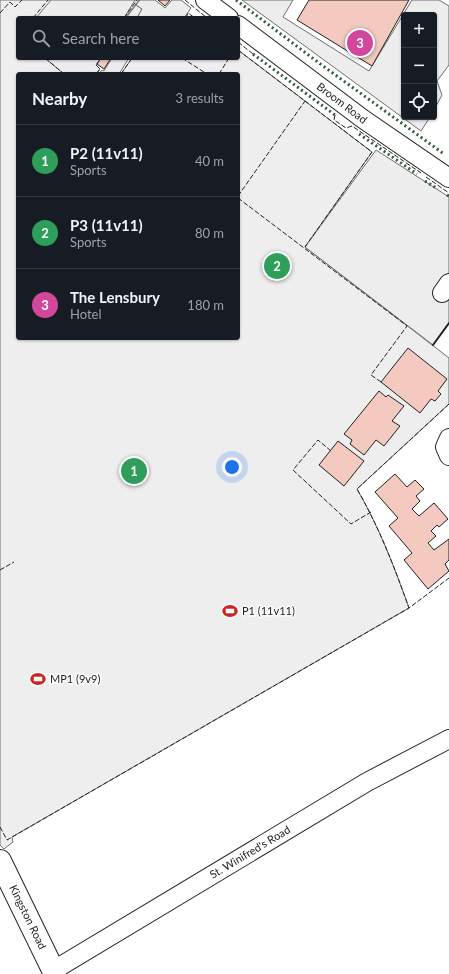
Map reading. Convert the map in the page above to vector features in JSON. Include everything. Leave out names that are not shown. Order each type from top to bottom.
[{"type":"main road","name":"Kingston Road","points":[[0,861],[54,972]]},
{"type":"street","points":[[205,0],[226,16]]},
{"type":"street","name":"Broom Road","points":[[240,26],[363,118],[449,178]]},
{"type":"street","points":[[449,438],[445,446],[449,456]]},
{"type":"street","name":"St. Winifred's Road","points":[[54,972],[367,782],[449,738]]},
{"type":"shaded area","points":[[0,0],[139,0],[127,16],[16,16],[16,60],[100,60],[96,65],[100,69],[98,72],[16,72],[16,340],[240,340],[240,72],[122,72],[131,60],[240,60],[240,52],[372,152],[305,247],[449,358],[449,404],[357,489],[386,547],[409,608],[12,837],[13,842],[4,849],[0,845]]},
{"type":"shaded area","points":[[51,0],[135,0],[125,16],[38,16]]},
{"type":"shaded area","points":[[140,0],[155,0],[165,8],[172,0],[181,0],[191,8],[185,16],[138,16],[142,9],[136,5]]},
{"type":"shaded area","points":[[242,0],[293,0],[283,17],[369,71],[401,18],[401,116]]},
{"type":"shaded area","points":[[412,0],[439,0],[449,6],[449,65],[437,81],[437,12],[405,12]]},
{"type":"shaded area","points":[[136,5],[142,9],[138,16],[128,16]]},
{"type":"shaded area","points":[[47,60],[100,60],[96,65],[100,69],[98,72],[62,72]]},
{"type":"shaded area","points":[[111,60],[128,60],[120,72],[100,72],[102,70],[104,71]]},
{"type":"shaded area","points":[[437,81],[442,95],[437,104]]},
{"type":"shaded area","points":[[406,120],[428,120],[421,131]]},
{"type":"shaded area","points":[[376,150],[449,197],[449,323],[433,345],[305,247]]},
{"type":"building","points":[[158,0],[170,0],[165,6]]},
{"type":"building","points":[[309,0],[409,0],[372,66],[297,20]]},
{"type":"building","points":[[100,60],[110,60],[104,69],[97,64]]},
{"type":"building","points":[[408,348],[447,379],[438,391],[441,394],[435,401],[431,399],[420,413],[381,382]]},
{"type":"building","points":[[379,391],[386,397],[388,395],[404,406],[392,421],[400,426],[384,446],[376,440],[364,455],[350,444],[352,440],[344,434]]},
{"type":"building","points":[[338,441],[364,461],[344,486],[319,465]]},
{"type":"building","points":[[395,474],[407,487],[415,480],[424,489],[416,496],[420,501],[412,509],[419,516],[434,503],[448,519],[439,527],[437,525],[431,531],[436,536],[428,543],[434,550],[449,539],[449,560],[445,564],[449,571],[428,589],[404,560],[412,553],[389,526],[398,518],[375,492]]},
{"type":"hedge","points":[[236,0],[319,63],[444,154]]},
{"type":"hedge","points":[[253,54],[335,115]]},
{"type":"hedge","points":[[359,134],[417,174]]},
{"type":"hedge","points":[[425,181],[438,189]]},
{"type":"fence","points":[[0,13],[10,2],[15,7],[22,0]]},
{"type":"fence","points":[[35,16],[48,0]]},
{"type":"fence","points":[[125,16],[137,0]]},
{"type":"fence","points":[[185,0],[205,16]]},
{"type":"fence","points":[[187,16],[188,13],[192,16]]},
{"type":"fence","points":[[240,44],[253,54]]},
{"type":"fence","points":[[240,52],[372,152],[305,247]]},
{"type":"fence","points":[[47,60],[62,72]]},
{"type":"fence","points":[[122,72],[131,60]]},
{"type":"fence","points":[[185,60],[204,72]]},
{"type":"fence","points":[[220,72],[228,60]]},
{"type":"fence","points":[[98,62],[96,65],[100,69],[98,72]]},
{"type":"fence","points":[[240,193],[305,101]]},
{"type":"fence","points":[[335,115],[334,120],[346,128],[352,126],[421,173]]},
{"type":"fence","points":[[426,177],[449,193]]},
{"type":"fence","points":[[240,200],[407,326],[371,375],[381,382]]},
{"type":"fence","points":[[449,404],[357,489],[386,547],[409,608],[449,578]]},
{"type":"fence","points":[[331,451],[318,440],[293,470],[351,524],[371,512]]},
{"type":"fence","points":[[0,570],[14,562]]},
{"type":"fence","points":[[0,827],[7,840],[409,608]]},
{"type":"wall","points":[[433,345],[449,323]]},
{"type":"place","name":"The Lensbury","points":[[360,43]]},
{"type":"place","name":"P3 (11v11)","points":[[277,266]]},
{"type":"place","name":"P2 (11v11)","points":[[134,471]]},
{"type":"place","name":"P1 (11v11)","points":[[230,611]]},
{"type":"place","name":"MP1 (9v9)","points":[[38,679]]}]
